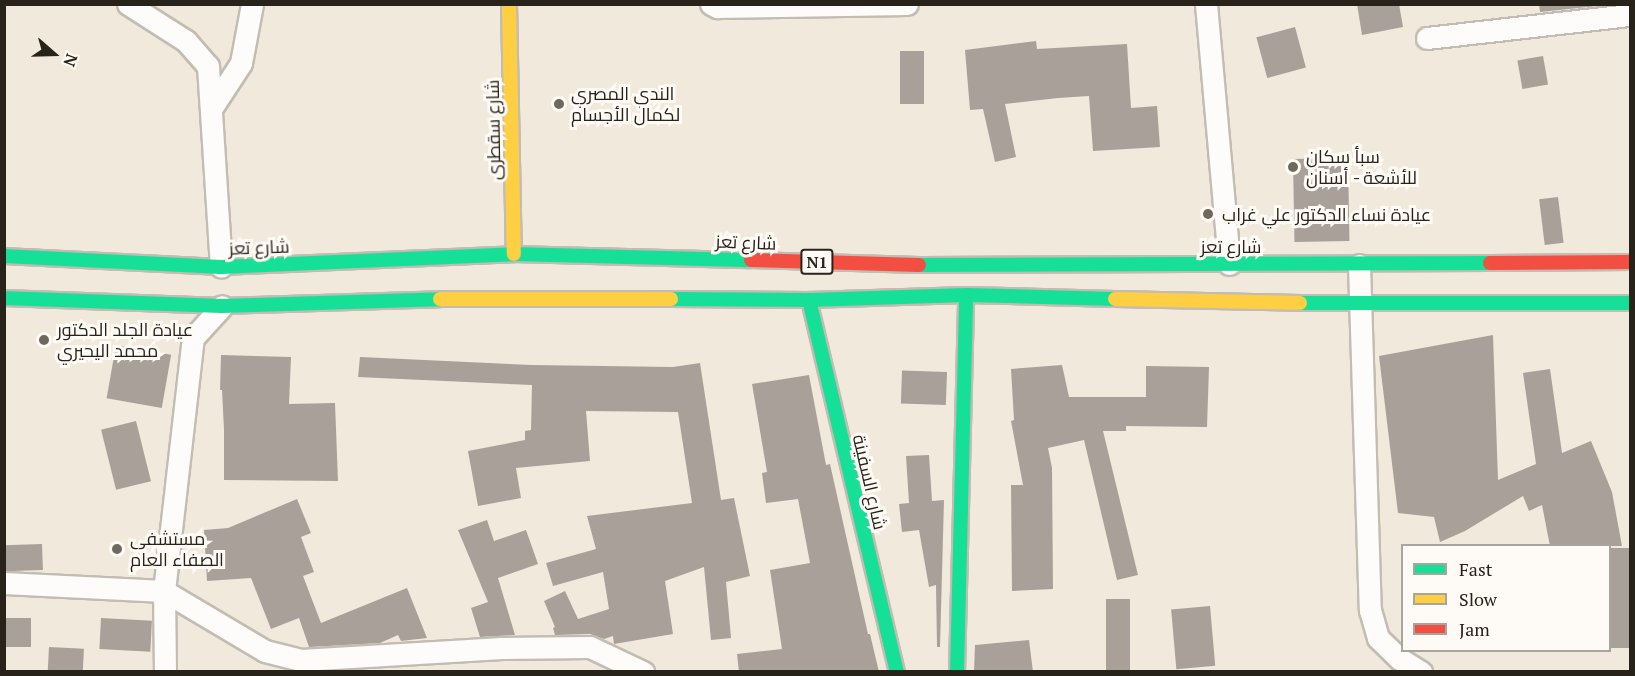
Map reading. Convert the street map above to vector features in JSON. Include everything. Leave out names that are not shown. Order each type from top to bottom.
[{"type":"main road","name":"شارع سقطرى","points":[[509,4],[513,260]]},
{"type":"main road","name":"شارع تعز","points":[[4,256],[221,267],[513,260],[962,266],[1630,262]]},
{"type":"main road","name":"N1","points":[[4,298],[222,306],[512,291],[809,300],[966,295],[1233,303],[1630,303]]},
{"type":"main road","points":[[957,672],[966,295]]},
{"type":"main road","name":"شارع السفينة","points":[[809,300],[897,672]]},
{"type":"street","points":[[128,4],[186,42],[208,66],[221,267]]},
{"type":"street","points":[[210,109],[241,63],[252,4]]},
{"type":"street","points":[[711,4],[717,7],[907,4]]},
{"type":"street","points":[[1206,4],[1229,264]]},
{"type":"street","points":[[1427,38],[1630,15]]},
{"type":"street","points":[[1359,265],[1370,610],[1378,638],[1400,659],[1421,672]]},
{"type":"street","points":[[173,306],[193,338]]},
{"type":"street","points":[[165,672],[164,591],[193,338],[222,306]]},
{"type":"street","points":[[4,583],[164,591],[265,651],[301,660],[502,648],[590,647],[643,672]]},
{"type":"building","points":[[1357,4],[1399,4],[1403,27],[1362,35]]},
{"type":"building","points":[[1539,4],[1596,4],[1597,6],[1540,12]]},
{"type":"building","points":[[1295,27],[1306,68],[1267,78],[1256,37]]},
{"type":"building","points":[[1036,41],[1037,49],[1127,44],[1131,108],[1157,106],[1160,147],[1093,151],[1089,96],[1058,98],[1005,104],[1016,157],[995,162],[983,109],[970,110],[965,50]]},
{"type":"building","points":[[900,51],[924,51],[924,104],[900,104]]},
{"type":"building","points":[[1543,56],[1548,85],[1522,89],[1517,61]]},
{"type":"building","points":[[1348,158],[1349,241],[1294,242],[1293,159]]},
{"type":"building","points":[[1558,197],[1564,243],[1545,245],[1539,199]]},
{"type":"building","points":[[1493,335],[1498,480],[1536,464],[1523,373],[1550,369],[1562,453],[1591,441],[1612,492],[1622,546],[1550,544],[1542,505],[1529,511],[1523,496],[1465,531],[1440,542],[1434,517],[1398,513],[1379,356]]},
{"type":"building","points":[[116,345],[171,355],[162,408],[107,398]]},
{"type":"building","points":[[221,355],[291,357],[289,404],[335,403],[338,481],[224,480],[224,430],[222,390],[220,390]]},
{"type":"building","points":[[360,357],[532,365],[673,367],[700,363],[721,500],[734,498],[750,576],[726,582],[731,638],[711,640],[704,567],[665,581],[673,634],[614,644],[613,636],[604,639],[590,634],[555,635],[553,628],[555,627],[544,601],[565,591],[578,619],[609,609],[603,572],[553,586],[546,563],[596,549],[587,516],[692,503],[678,412],[586,411],[590,461],[516,468],[521,498],[478,506],[468,451],[525,440],[525,431],[531,430],[532,385],[358,377]]},
{"type":"building","points":[[1062,365],[1069,397],[1146,397],[1146,366],[1209,367],[1207,427],[1126,426],[1126,431],[1103,431],[1138,575],[1117,580],[1084,440],[1048,448],[1052,468],[1053,589],[1012,591],[1011,485],[1023,485],[1011,421],[1014,420],[1011,369]]},
{"type":"building","points":[[902,370],[947,372],[946,405],[901,403]]},
{"type":"building","points":[[809,375],[826,465],[830,464],[868,634],[870,634],[879,672],[739,672],[737,654],[782,649],[770,570],[810,563],[798,499],[766,503],[762,473],[767,472],[752,384]]},
{"type":"building","points":[[136,421],[151,481],[116,490],[101,430]]},
{"type":"building","points":[[929,455],[932,501],[944,500],[940,647],[937,647],[936,585],[929,587],[919,530],[902,532],[899,504],[909,503],[906,456]]},
{"type":"building","points":[[297,499],[311,533],[301,537],[314,572],[303,576],[321,623],[407,588],[427,638],[401,641],[398,635],[380,643],[309,647],[299,618],[271,629],[251,578],[207,581],[204,530],[228,528]]},
{"type":"building","points":[[487,520],[494,541],[526,530],[538,564],[498,578],[515,635],[480,637],[471,608],[488,602],[458,530]]},
{"type":"building","points":[[42,544],[43,570],[5,571],[4,545]]},
{"type":"building","points":[[1611,548],[1630,548],[1630,648],[1611,648]]},
{"type":"building","points":[[1106,599],[1130,599],[1130,672],[1106,672]]},
{"type":"building","points":[[1210,606],[1215,666],[1176,669],[1171,609]]},
{"type":"building","points":[[4,618],[31,618],[31,647],[4,647]]},
{"type":"building","points":[[101,618],[152,621],[150,652],[99,649]]},
{"type":"building","points":[[1029,640],[1033,672],[974,672],[975,645]]},
{"type":"building","points":[[49,647],[84,649],[83,672],[48,672]]},
{"type":"traffic: fast","points":[[4,256],[221,267],[514,254],[751,260]]},
{"type":"traffic: fast","points":[[919,265],[1490,263]]},
{"type":"traffic: fast","points":[[957,672],[966,295]]},
{"type":"traffic: fast","points":[[671,299],[809,300],[966,295],[1115,299]]},
{"type":"traffic: fast","points":[[4,298],[222,306],[440,299]]},
{"type":"traffic: fast","points":[[809,300],[897,672]]},
{"type":"traffic: fast","points":[[1300,303],[1630,303]]},
{"type":"traffic: slow","points":[[509,4],[514,254]]},
{"type":"traffic: slow","points":[[440,299],[671,299]]},
{"type":"traffic: slow","points":[[1115,299],[1300,303]]},
{"type":"traffic: jam","points":[[751,260],[919,265]]},
{"type":"traffic: jam","points":[[1490,263],[1630,262]]},
{"type":"place","name":"الندي المصري لكمال الأجسام","points":[[559,104]]},
{"type":"place","name":"سبأ سكان للأشعة - أسنان","points":[[1293,167]]},
{"type":"place","name":"عيادة نساء الدكتور علي غراب","points":[[1208,214]]},
{"type":"place","name":"عيادة الجلد الدكتور محمد اليحيري","points":[[44,340]]},
{"type":"place","name":"مستشفى الصفاء العام","points":[[117,549]]}]
